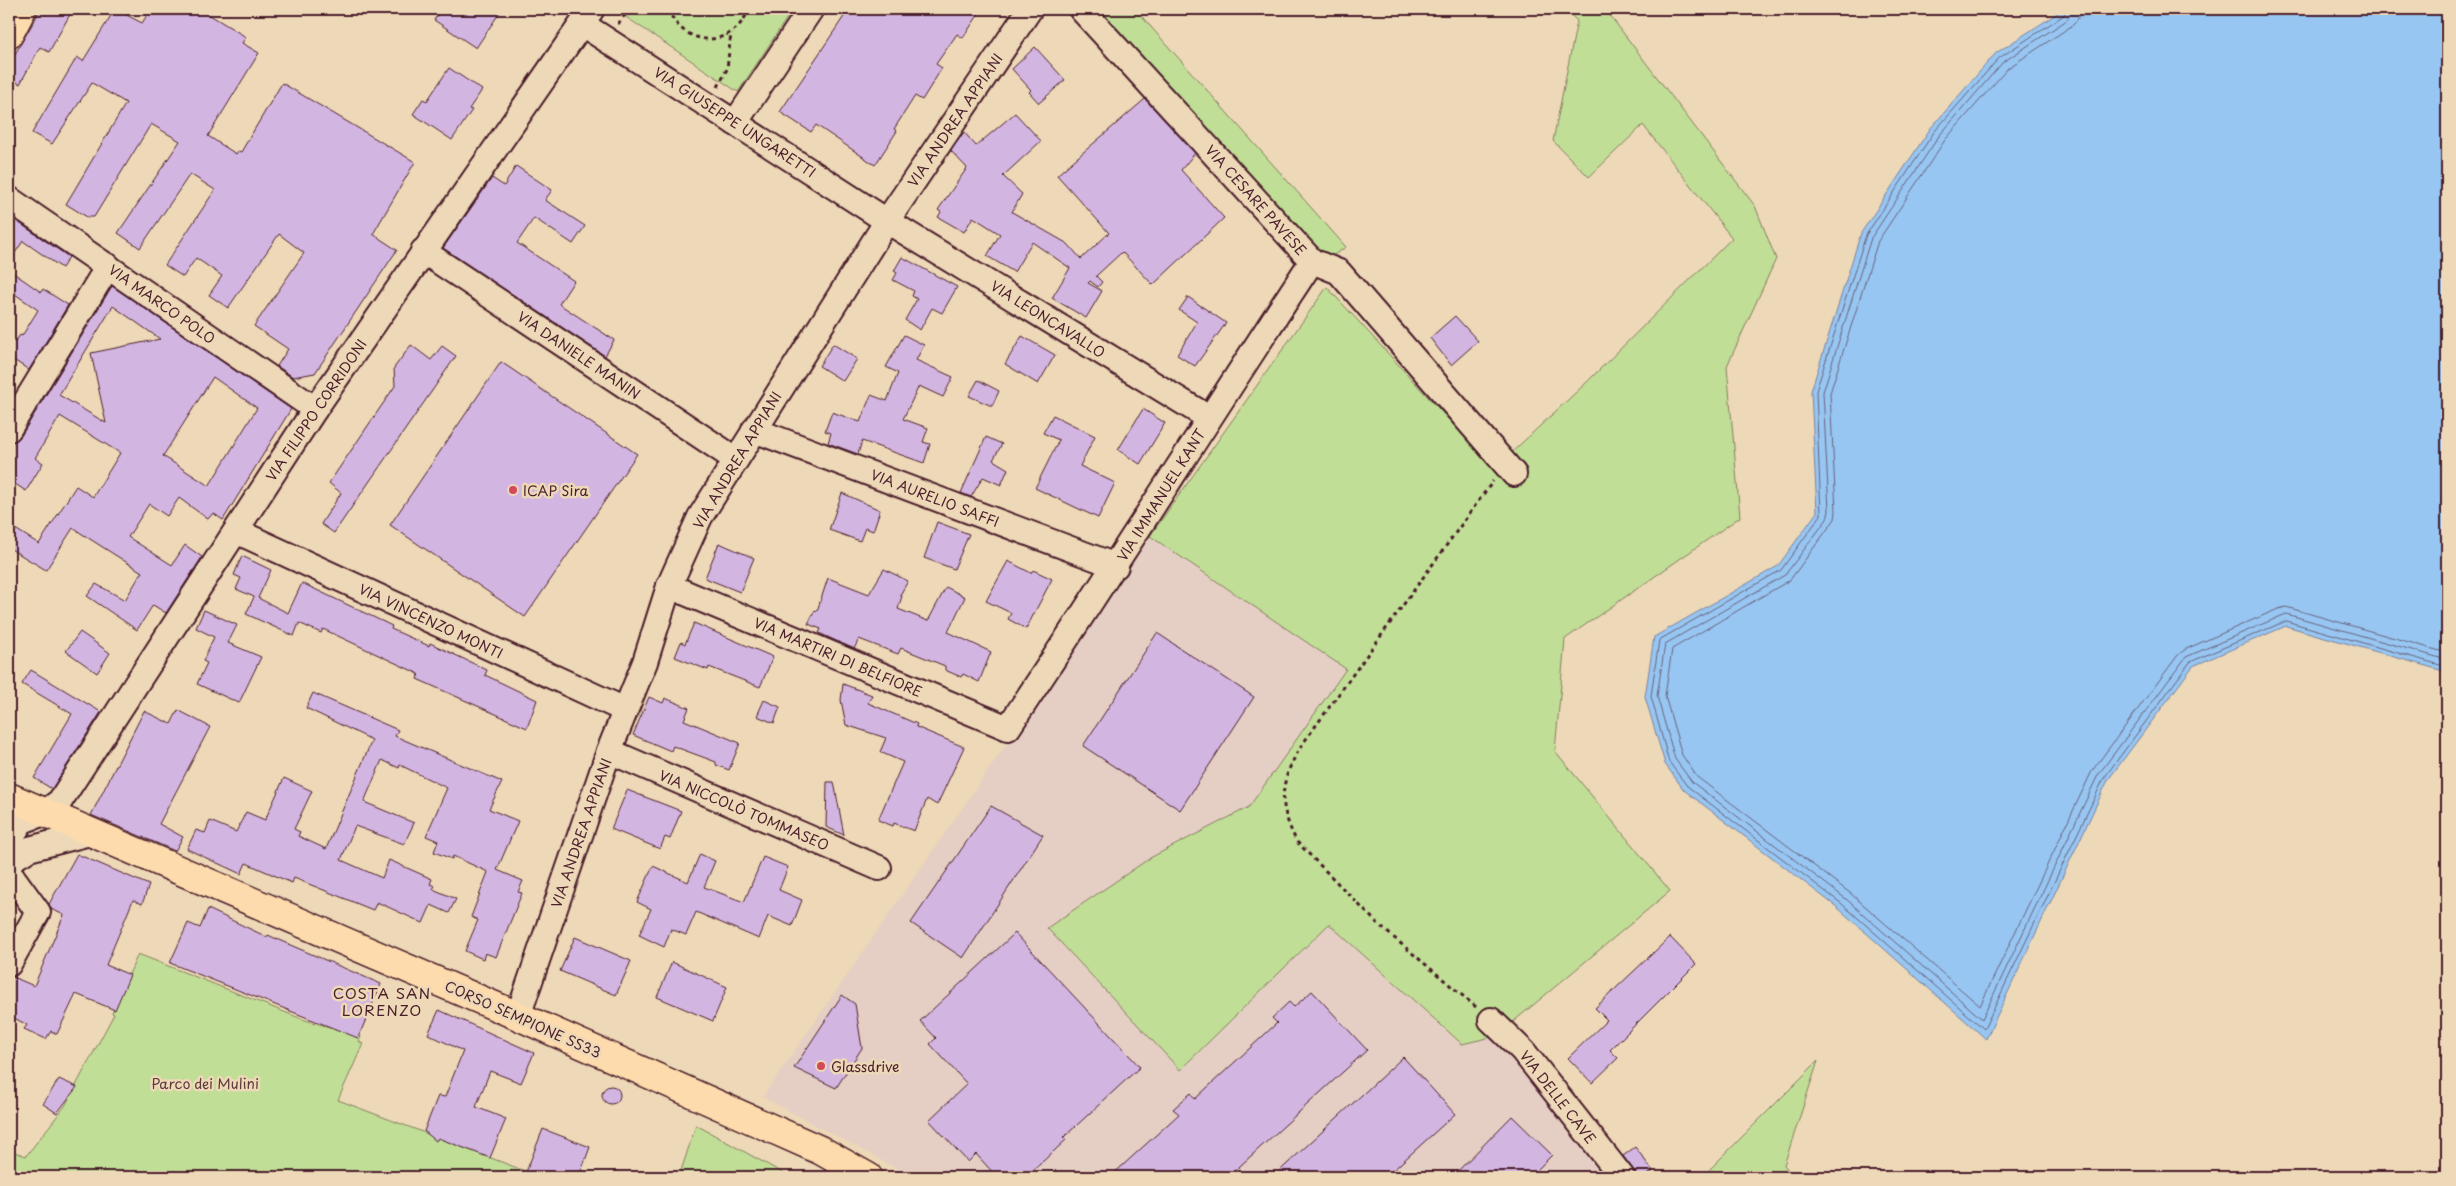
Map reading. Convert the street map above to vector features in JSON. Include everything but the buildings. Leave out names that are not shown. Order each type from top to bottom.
[{"type":"main road","points":[[9,34],[22,9]]},
{"type":"main road","name":"CORSO SEMPIONE SS33","points":[[9,797],[518,1016],[820,1150],[868,1177]]},
{"type":"street","points":[[735,123],[811,9]]},
{"type":"street","name":"VIA ANDREA APPIANI","points":[[518,1016],[609,751],[645,662],[669,586],[700,517],[887,221],[1030,9]]},
{"type":"street","name":"VIA CESARE PAVESE","points":[[1081,9],[1312,262],[1339,272],[1509,469]]},
{"type":"street","name":"VIA GIUSEPPE UNGARETTI","points":[[587,16],[706,104],[887,221]]},
{"type":"street","name":"VIA FILIPPO CORRIDONI","points":[[19,844],[22,821],[44,813],[60,801],[315,409],[587,16]]},
{"type":"street","name":"VIA MARCO POLO","points":[[9,199],[315,409]]},
{"type":"street","name":"VIA LEONCAVALLO","points":[[887,221],[1209,418]]},
{"type":"street","name":"VIA DANIELE MANIN","points":[[423,251],[735,459]]},
{"type":"street","name":"VIA IMMANUEL KANT","points":[[1008,728],[1116,566],[1209,418],[1312,262]]},
{"type":"street","points":[[9,429],[108,266]]},
{"type":"street","name":"VIA AURELIO SAFFI","points":[[754,430],[1116,566]]},
{"type":"street","name":"VIA VINCENZO MONTI","points":[[236,531],[625,710]]},
{"type":"street","name":"VIA MARTIRI DI BELFIORE","points":[[669,586],[1008,728]]},
{"type":"street","name":"VIA NICCOLÒ TOMMASEO","points":[[609,751],[879,868]]},
{"type":"street","points":[[9,860],[19,844],[90,833]]},
{"type":"street","points":[[9,872],[38,912],[9,964]]},
{"type":"street","name":"VIA DELLE CAVE","points":[[1491,1020],[1523,1051],[1622,1177]]},
{"type":"path","points":[[668,9],[672,19],[683,31],[699,38],[714,39],[731,33],[744,21],[749,9]]},
{"type":"path","points":[[706,104],[722,81],[727,69],[731,33]]},
{"type":"path","points":[[1491,1020],[1380,926],[1308,855],[1297,842],[1288,826],[1283,808],[1282,790],[1286,772],[1304,742],[1509,469]]},
{"type":"shaded area","points":[[1150,536],[1346,668],[1249,807],[1150,858],[1180,1070],[1329,923],[1461,1044],[1496,1036],[1609,1177],[913,1177],[763,1097]]},
{"type":"green space","points":[[614,9],[793,9],[738,92]]},
{"type":"green space","points":[[1099,9],[1135,9],[1346,247],[1331,257],[1321,252]]},
{"type":"green space","points":[[1565,9],[1605,9],[1755,206],[1776,259],[1727,366],[1740,517],[1565,639],[1555,751],[1670,891],[1496,1036],[1462,1044],[1329,924],[1180,1070],[1047,928],[1150,858],[1249,807],[1346,669],[1150,536],[1327,287],[1494,469],[1588,381],[1732,238],[1643,125],[1589,177],[1553,141],[1577,21]]},
{"type":"green space","name":"Parco dei Mulini","points":[[138,954],[302,1019],[361,1036],[359,1042],[363,1044],[338,1100],[541,1177],[9,1177],[9,1150],[26,1156],[65,1106],[114,1014],[112,1013]]},
{"type":"green space","points":[[1818,1061],[1784,1165],[1794,1177],[1702,1177]]},
{"type":"green space","points":[[696,1125],[790,1177],[679,1177]]},
{"type":"water","points":[[2064,9],[2447,9],[2447,672],[2286,626],[2193,666],[2108,780],[1986,1039],[1838,908],[1684,790],[1665,764],[1645,697],[1654,637],[1778,566],[1817,512],[1811,391],[1861,233],[1930,129],[1996,53]]},
{"type":"place","name":"ICAP Sira","points":[[513,490]]},
{"type":"place","name":"Glassdrive","points":[[821,1066]]},
{"type":"district","name":"COSTA SAN LORENZO","points":[[382,1000]]}]
